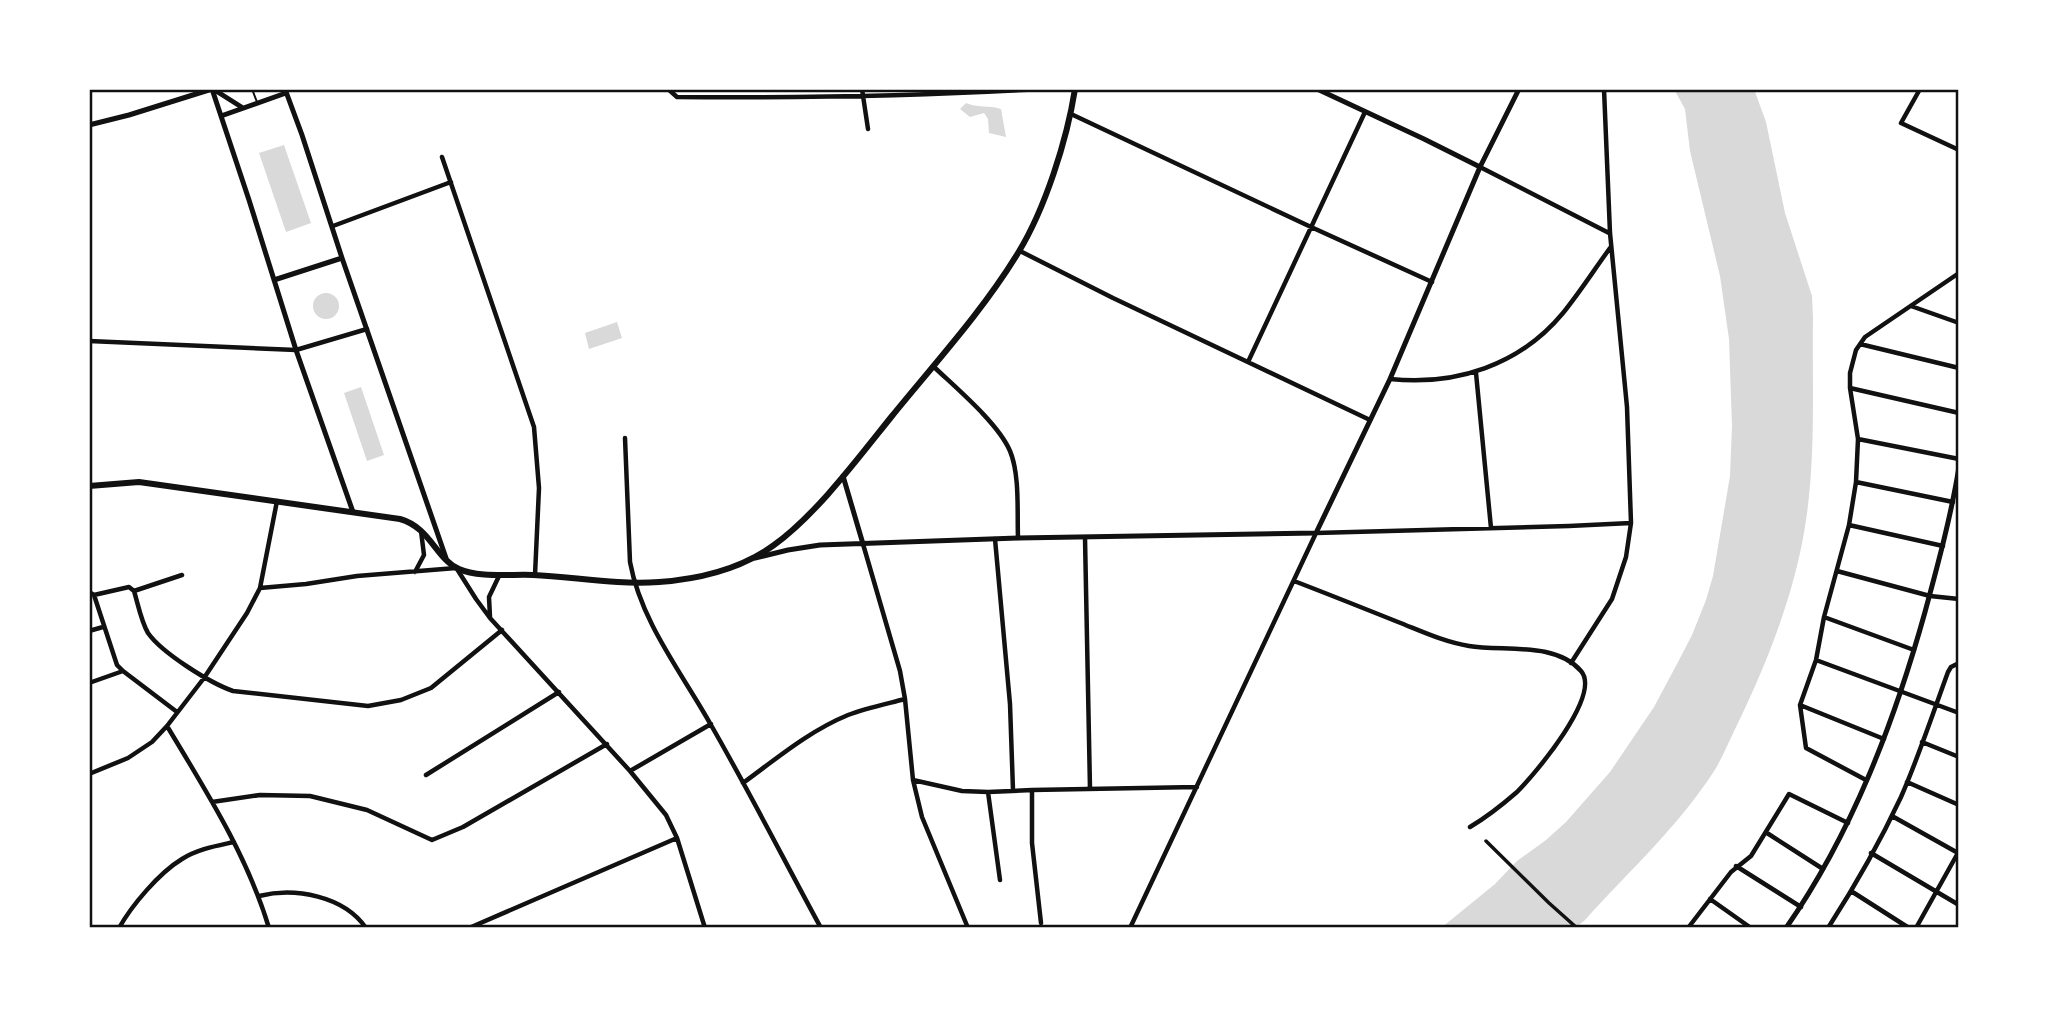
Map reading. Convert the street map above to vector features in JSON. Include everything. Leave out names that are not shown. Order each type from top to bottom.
[{"type":"main road","points":[[89,486],[139,482],[400,519],[421,530],[457,568],[479,573],[634,583],[690,578],[748,560],[789,533],[843,476],[984,303],[1020,251],[1035,220],[1058,162],[1075,89]]},
{"type":"street","points":[[89,125],[212,89],[243,108]]},
{"type":"street","points":[[212,89],[296,350],[353,512]]},
{"type":"street","points":[[667,89],[677,97],[864,97],[1039,89]]},
{"type":"street","points":[[862,89],[868,129]]},
{"type":"street","points":[[1317,89],[1610,233]]},
{"type":"street","points":[[1130,928],[1390,379],[1480,167],[1519,89]]},
{"type":"street","points":[[1572,663],[1612,599],[1626,557],[1631,523],[1627,407],[1611,248],[1604,89]]},
{"type":"street","points":[[1920,89],[1901,123],[1959,150]]},
{"type":"street","points":[[221,116],[286,91],[446,558]]},
{"type":"street","points":[[1248,362],[1365,112]]},
{"type":"street","points":[[1071,114],[1433,282]]},
{"type":"street","points":[[442,157],[534,428],[539,488],[535,575]]},
{"type":"street","points":[[333,226],[451,182]]},
{"type":"street","points":[[1390,379],[1425,380],[1476,373],[1514,355],[1548,329],[1611,248]]},
{"type":"street","points":[[1020,251],[1370,420]]},
{"type":"street","points":[[274,279],[342,258]]},
{"type":"street","points":[[1866,780],[1806,748],[1800,705],[1816,660],[1824,617],[1849,525],[1856,481],[1858,439],[1850,388],[1852,361],[1859,344],[1959,273]]},
{"type":"street","points":[[1910,306],[1959,323]]},
{"type":"street","points":[[89,341],[296,350],[367,329]]},
{"type":"street","points":[[1859,344],[1959,368]]},
{"type":"street","points":[[933,366],[990,423],[1011,453],[1015,470],[1018,538]]},
{"type":"street","points":[[1476,373],[1492,528]]},
{"type":"street","points":[[1850,388],[1959,413]]},
{"type":"street","points":[[625,438],[630,562],[642,605],[711,724],[821,928]]},
{"type":"street","points":[[1858,439],[1959,459]]},
{"type":"street","points":[[1786,928],[1801,907],[1848,822],[1884,739],[1930,596],[1959,467]]},
{"type":"street","points":[[843,476],[900,671],[914,780],[922,817],[968,928]]},
{"type":"street","points":[[1856,481],[1953,502]]},
{"type":"street","points":[[89,774],[140,751],[152,742],[204,678],[247,613],[260,588],[277,502]]},
{"type":"street","points":[[748,560],[821,545],[1631,523]]},
{"type":"street","points":[[1849,525],[1943,546]]},
{"type":"street","points":[[415,572],[424,555],[421,530]]},
{"type":"street","points":[[1085,538],[1090,789]]},
{"type":"street","points":[[995,539],[1008,684],[1013,790]]},
{"type":"street","points":[[260,588],[357,576],[457,568],[490,618],[607,744],[666,815],[677,838],[705,928]]},
{"type":"street","points":[[1837,570],[1930,596],[1959,599]]},
{"type":"street","points":[[134,591],[182,575]]},
{"type":"street","points":[[490,618],[489,597],[500,575]]},
{"type":"street","points":[[1293,581],[1452,642],[1484,648],[1535,650],[1563,658],[1581,671],[1585,677],[1586,693],[1557,743],[1531,777],[1490,816],[1470,827]]},
{"type":"street","points":[[177,712],[117,664],[92,594],[131,588],[149,634],[204,678],[233,691],[368,706],[401,700],[431,688],[502,630]]},
{"type":"street","points":[[1824,617],[1914,650]]},
{"type":"street","points":[[89,631],[103,627]]},
{"type":"street","points":[[1816,660],[1959,713]]},
{"type":"street","points":[[1829,928],[1892,816],[1948,672],[1959,663]]},
{"type":"street","points":[[89,683],[123,671]]},
{"type":"street","points":[[426,775],[559,692]]},
{"type":"street","points":[[743,783],[834,722],[862,710],[905,699]]},
{"type":"street","points":[[1800,705],[1884,739]]},
{"type":"street","points":[[630,771],[711,724]]},
{"type":"street","points":[[167,726],[234,842],[259,896],[269,928]]},
{"type":"street","points":[[1922,742],[1959,757]]},
{"type":"street","points":[[212,802],[260,795],[310,796],[368,810],[432,840],[463,828],[607,744]]},
{"type":"street","points":[[914,780],[962,791],[988,792],[1197,787]]},
{"type":"street","points":[[1907,782],[1959,805]]},
{"type":"street","points":[[1032,790],[1032,843],[1041,923]]},
{"type":"street","points":[[988,792],[1000,880]]},
{"type":"street","points":[[1688,928],[1736,866],[1751,856],[1789,794],[1848,822]]},
{"type":"street","points":[[1892,816],[1958,853],[1916,928]]},
{"type":"street","points":[[1767,833],[1823,869]]},
{"type":"street","points":[[469,928],[677,838]]},
{"type":"street","points":[[1486,841],[1577,928]]},
{"type":"street","points":[[119,928],[152,885],[181,859],[206,848],[234,842]]},
{"type":"street","points":[[1871,853],[1959,905]]},
{"type":"street","points":[[1736,866],[1801,907]]},
{"type":"street","points":[[1851,891],[1909,928]]},
{"type":"street","points":[[259,896],[283,892],[328,900],[359,918],[365,927]]},
{"type":"street","points":[[1710,899],[1751,928]]},
{"type":"lane","points":[[252,89],[257,103]]},
{"type":"shaded area","points":[[1674,89],[1754,89],[1766,122],[1785,213],[1812,296],[1811,470],[1806,520],[1788,599],[1770,650],[1716,768],[1671,828],[1585,920],[1575,928],[1441,928],[1566,822],[1610,772],[1654,707],[1678,662],[1692,635],[1713,576],[1730,476],[1732,426],[1729,339],[1720,276],[1690,151],[1685,109]]},
{"type":"shaded area","points":[[966,103],[1001,109],[1006,137],[989,133],[988,119],[984,113],[970,117],[960,109]]},
{"type":"shaded area","points":[[284,145],[311,223],[286,232],[259,153]]},
{"type":"shaded area","points":[[326,293],[335,297],[339,306],[335,315],[326,319],[317,315],[313,306],[317,297]]},
{"type":"shaded area","points":[[617,322],[622,338],[589,349],[585,333]]},
{"type":"shaded area","points":[[361,387],[384,455],[367,461],[344,393]]}]
